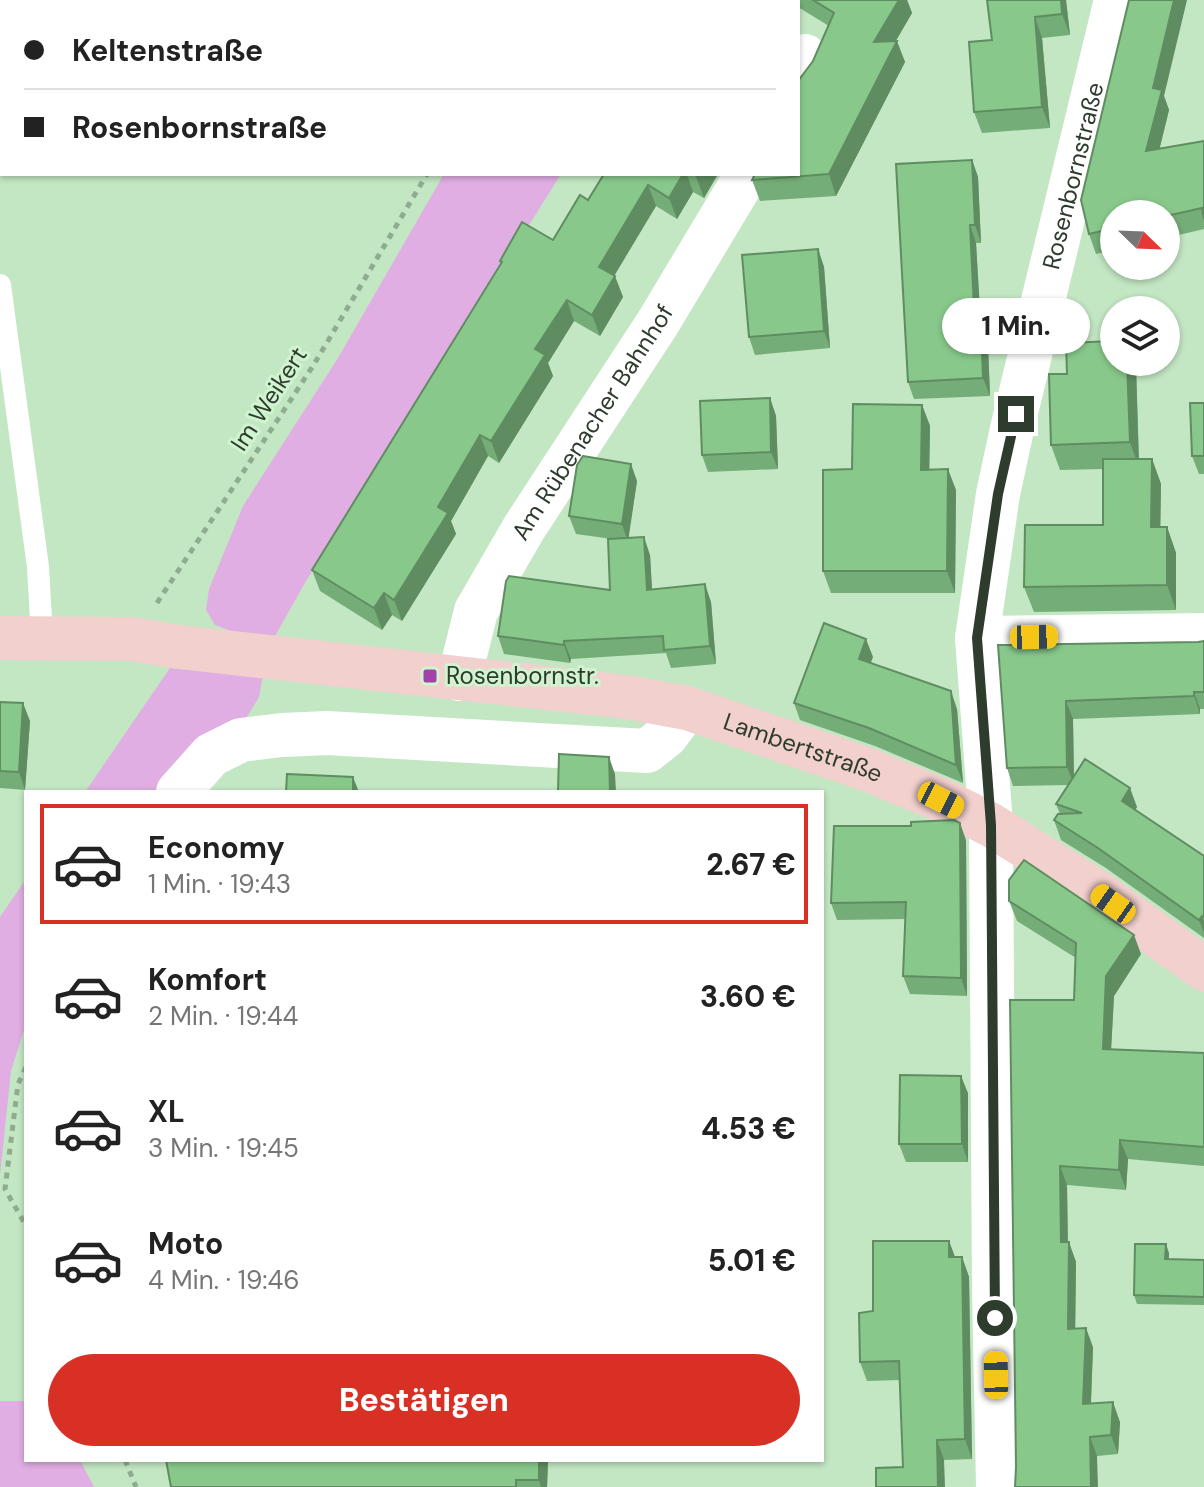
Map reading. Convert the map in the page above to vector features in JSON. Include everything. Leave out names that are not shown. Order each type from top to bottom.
[{"type":"main road","name":"Lambertstraße","points":[[21,638],[133,639],[179,647],[613,696],[687,708],[866,769],[991,825],[1091,888],[1204,969]]},
{"type":"street","name":"Rosenbornstraße","points":[[998,1487],[991,825],[977,638],[998,494],[1012,429],[1116,0]]},
{"type":"street","name":"Am Rübenacher Bahnhof","points":[[459,679],[476,611],[524,528],[659,321],[746,176]]},
{"type":"street","points":[[977,638],[1204,635]]},
{"type":"street","points":[[180,790],[211,755],[241,740],[327,733],[647,751],[666,736],[687,708]]},
{"type":"lane","points":[[0,285],[38,567],[21,638]]},
{"type":"path","name":"Im Weikert","points":[[133,639],[313,366],[426,176]]},
{"type":"path","points":[[24,1071],[18,1084],[5,1189],[24,1222]]},
{"type":"path","points":[[126,1462],[136,1487]]},
{"type":"shaded area","points":[[443,176],[560,176],[306,581],[275,636],[231,631],[215,625],[206,610],[209,589],[243,506],[338,358]]},
{"type":"shaded area","points":[[170,668],[263,675],[259,697],[243,723],[165,790],[86,790]]},
{"type":"shaded area","points":[[24,882],[24,1030],[11,1071],[0,1175],[0,917]]},
{"type":"shaded area","points":[[0,1401],[24,1401],[24,1462],[81,1462],[94,1487],[0,1487]]},
{"type":"building","points":[[813,0],[899,0],[874,42],[897,41],[829,174],[752,180],[754,176],[800,176],[800,78],[813,61],[834,13]]},
{"type":"building","points":[[987,0],[1061,0],[1062,14],[1035,17],[1042,107],[974,112],[969,42],[992,40]]},
{"type":"building","points":[[1129,0],[1174,0],[1153,88],[1162,90],[1146,151],[1204,141],[1204,219],[1202,208],[1180,213],[1180,200],[1100,200],[1100,231],[1089,234],[1081,200]]},
{"type":"building","points":[[972,160],[975,225],[970,225],[975,328],[981,328],[983,378],[908,382],[896,164]]},
{"type":"building","points":[[603,176],[682,176],[669,198],[648,185],[599,267],[615,276],[592,315],[567,300],[535,349],[545,355],[491,441],[480,435],[438,507],[448,513],[394,600],[384,593],[374,608],[312,570],[502,262],[522,222],[553,240],[580,195],[588,200]]},
{"type":"building","points":[[818,249],[824,331],[749,337],[742,255]]},
{"type":"building","points":[[1100,342],[1100,376],[1128,376],[1130,442],[1051,445],[1049,374],[1067,374],[1066,343]]},
{"type":"building","points":[[770,398],[771,452],[702,455],[700,401]]},
{"type":"building","points":[[1190,403],[1204,403],[1204,456],[1192,456]]},
{"type":"building","points":[[853,404],[922,405],[921,470],[948,469],[947,571],[823,571],[823,470],[852,469]]},
{"type":"building","points":[[583,456],[631,464],[622,524],[569,516],[577,465]]},
{"type":"building","points":[[1103,459],[1152,459],[1151,527],[1167,527],[1167,585],[1024,587],[1025,525],[1103,525]]},
{"type":"building","points":[[644,537],[647,590],[705,584],[710,646],[664,650],[663,636],[564,641],[564,645],[498,636],[509,576],[610,590],[608,539]]},
{"type":"building","points":[[824,623],[866,639],[859,659],[951,691],[956,765],[869,728],[794,703]]},
{"type":"building","points":[[1204,641],[1204,692],[1194,692],[1194,696],[1066,701],[1067,767],[1007,768],[998,645]]},
{"type":"building","points":[[0,702],[23,703],[19,772],[0,771]]},
{"type":"building","points":[[559,754],[609,757],[610,790],[558,790]]},
{"type":"building","points":[[1085,759],[1130,788],[1122,801],[1204,856],[1204,917],[1199,920],[1054,820],[1058,814],[1082,813],[1056,804]]},
{"type":"building","points":[[287,774],[353,777],[353,790],[286,790]]},
{"type":"building","points":[[954,820],[960,823],[961,978],[903,976],[906,902],[831,903],[834,826],[911,826],[911,822]]},
{"type":"building","points":[[1024,860],[1134,935],[1106,976],[1103,1049],[1204,1053],[1204,1147],[1120,1140],[1119,1170],[1060,1166],[1061,1242],[1069,1242],[1068,1329],[1086,1328],[1083,1404],[1113,1402],[1111,1435],[1090,1437],[1091,1487],[1015,1487],[1010,1000],[1074,1000],[1076,943],[1009,901],[1009,880]]},
{"type":"building","points":[[900,1075],[961,1076],[962,1144],[899,1144]]},
{"type":"building","points":[[873,1241],[949,1241],[949,1257],[962,1257],[965,1439],[937,1440],[938,1487],[876,1487],[876,1468],[903,1467],[899,1361],[860,1362],[859,1313],[873,1311]]},
{"type":"building","points":[[1135,1244],[1166,1244],[1165,1259],[1204,1260],[1204,1297],[1134,1295]]},
{"type":"building","points":[[166,1462],[539,1462],[539,1480],[516,1480],[516,1487],[171,1487]]},
{"type":"place","name":"Rosenbornstr.","points":[[430,676]]},
{"type":"route","points":[[995,1318],[991,825],[977,638],[998,494],[1016,414]]}]
